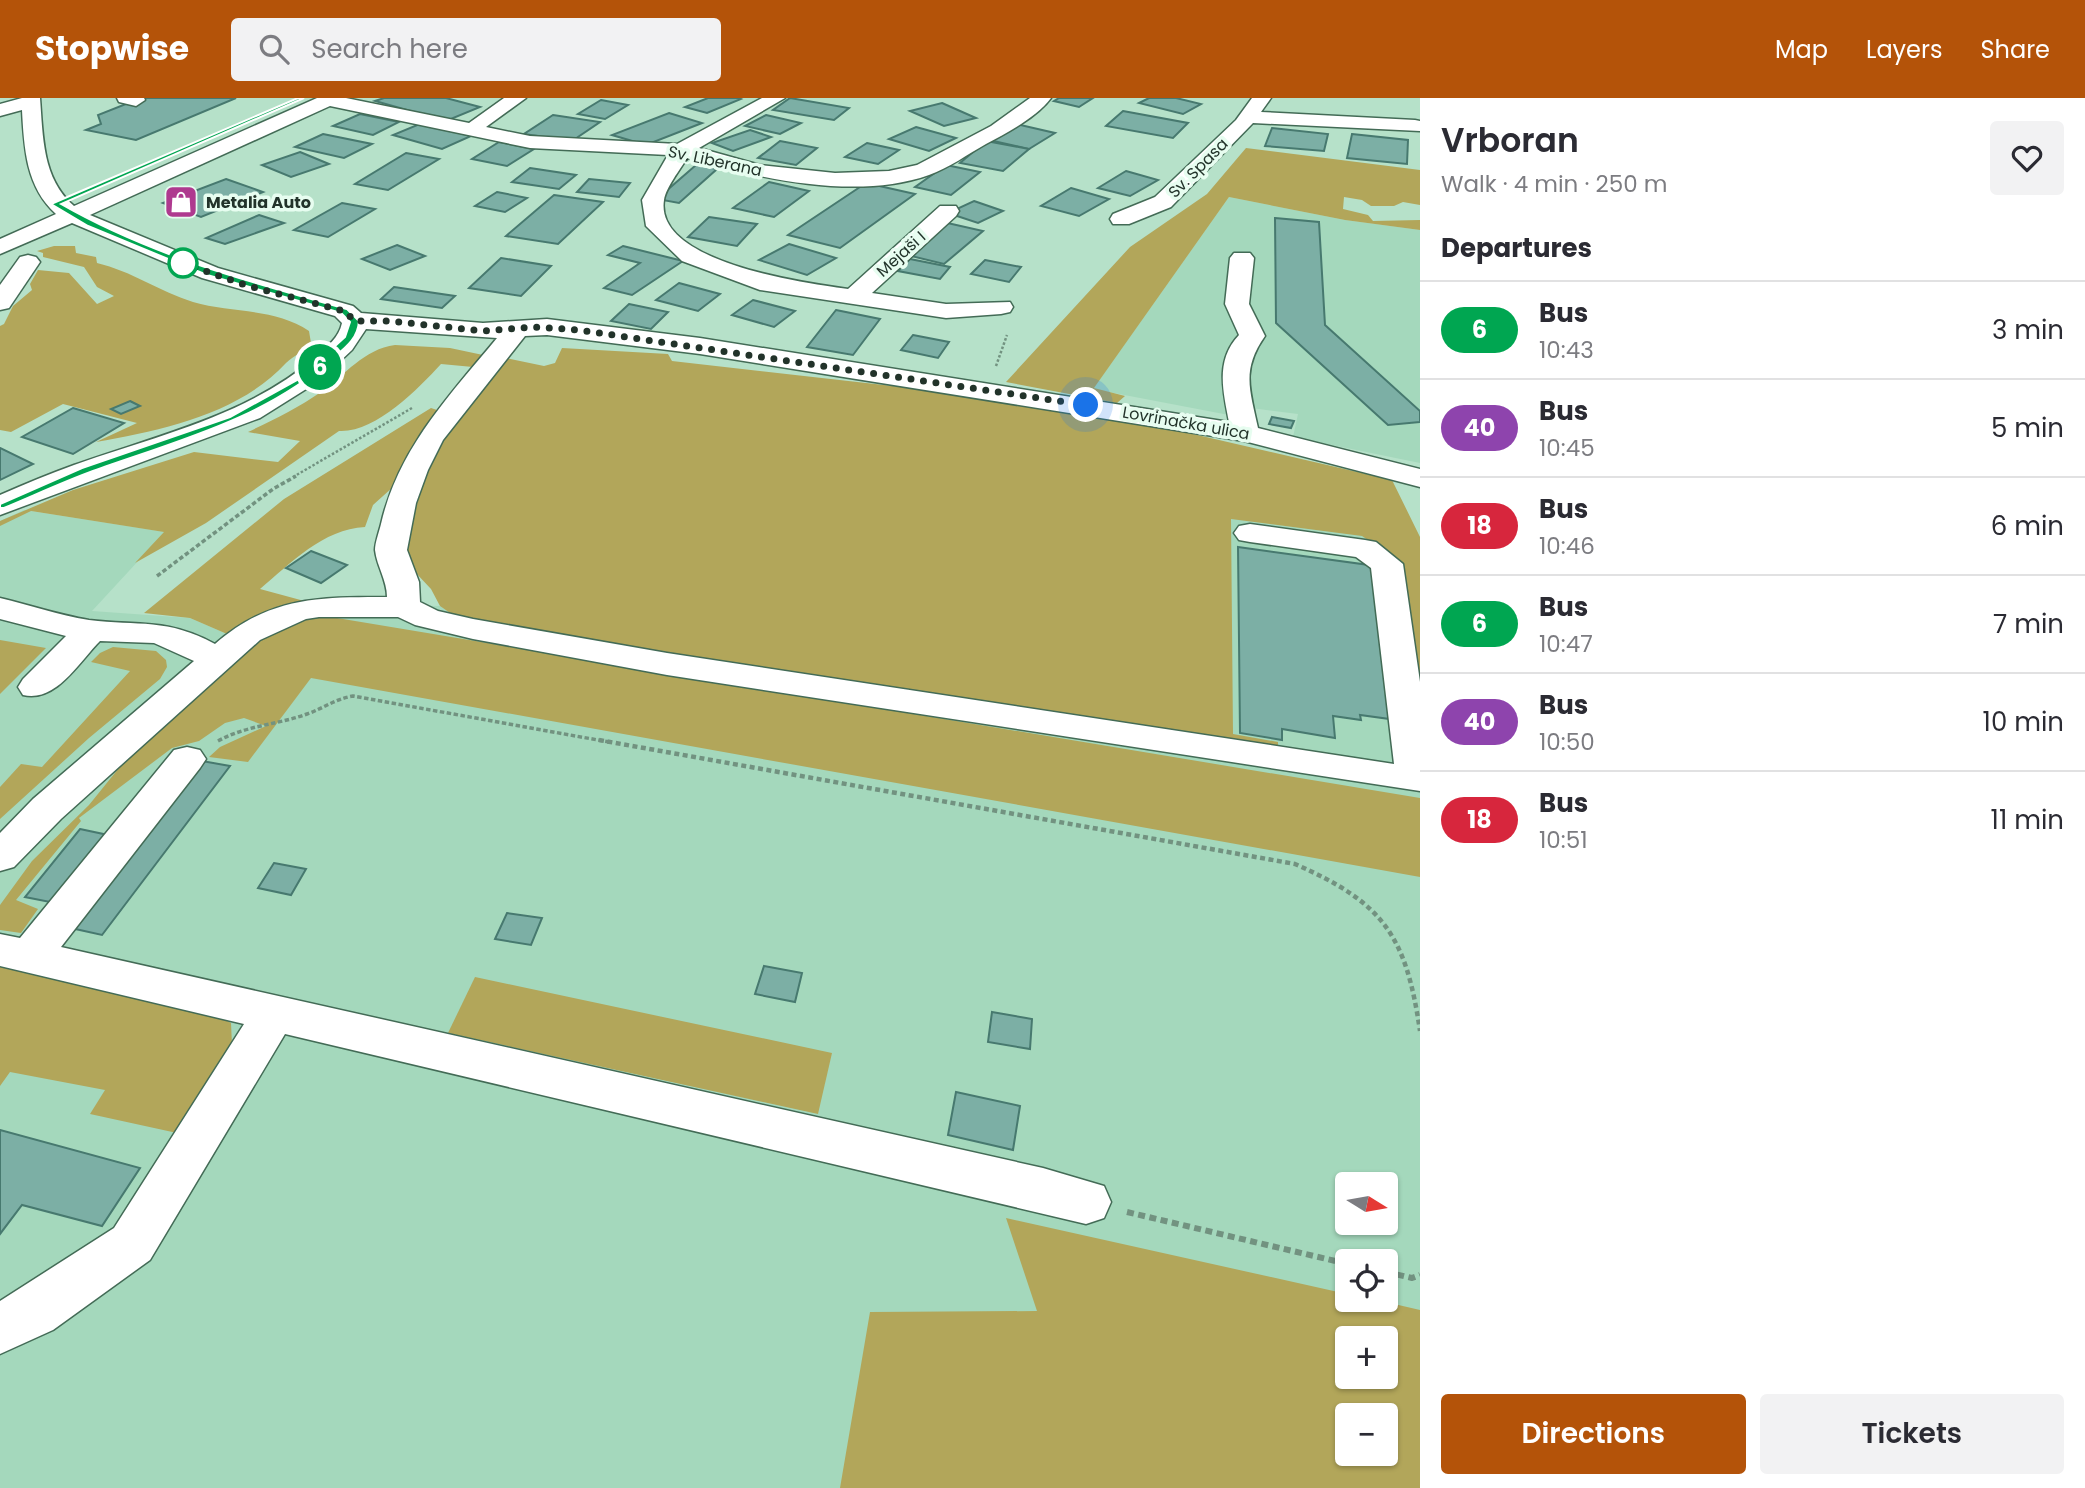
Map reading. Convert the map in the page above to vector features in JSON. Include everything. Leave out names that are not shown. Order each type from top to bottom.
[{"type":"street","points":[[0,247],[63,210],[300,98]]},
{"type":"street","points":[[474,131],[481,121],[517,98]]},
{"type":"street","points":[[776,98],[681,150],[653,200],[656,226],[690,256],[760,283],[946,311],[996,307]]},
{"type":"street","name":"Sv. Liberana","points":[[331,99],[530,142],[681,150],[759,171],[835,179],[889,177],[923,170],[998,130],[1042,98]]},
{"type":"street","name":"Sv. Spasa","points":[[1121,219],[1163,202],[1247,117],[1262,98]]},
{"type":"street","points":[[0,228],[63,210],[331,99]]},
{"type":"street","points":[[0,110],[31,100],[37,169],[41,183],[63,210]]},
{"type":"street","points":[[1247,117],[1415,126]]},
{"type":"street","name":"Lovrinačka ulica","points":[[63,210],[210,274],[344,311],[355,321],[402,322],[483,331],[547,327],[700,346],[1245,433],[1420,478]]},
{"type":"street","name":"Mejaši I","points":[[853,297],[948,211]]},
{"type":"street","points":[[1242,258],[1237,303],[1252,336],[1242,344],[1233,365],[1245,433]]},
{"type":"street","points":[[0,303],[28,262]]},
{"type":"street","points":[[0,506],[86,470],[234,419],[302,381],[328,360],[349,339],[355,321]]},
{"type":"street","points":[[403,607],[403,582],[391,550],[401,503],[430,438],[517,329]]},
{"type":"street","points":[[0,857],[47,809],[247,634],[298,610],[320,607],[403,607],[427,618],[473,629],[667,664],[1417,781],[1387,564],[1366,549],[1250,533]]},
{"type":"street","points":[[0,608],[41,621],[91,630],[159,633],[189,644],[217,660]]},
{"type":"street","points":[[36,687],[91,630]]},
{"type":"street","points":[[187,760],[15,953],[1086,1202]]},
{"type":"street","points":[[0,1328],[34,1312],[132,1244],[275,1013]]},
{"type":"path","points":[[983,390],[998,363],[1008,333],[1009,322],[996,307]]},
{"type":"path","points":[[157,576],[273,489],[431,397],[469,388]]},
{"type":"path","points":[[187,760],[239,729],[307,714],[335,699],[354,696],[1295,864],[1343,886],[1370,905],[1397,939],[1415,993],[1420,1031]]},
{"type":"path","points":[[1086,1202],[1335,1261]]},
{"type":"path","points":[[1398,1275],[1412,1278],[1420,1275]]},
{"type":"shaded area","points":[[1246,148],[1420,170],[1420,205],[1403,202],[1394,206],[1371,206],[1362,200],[1344,197],[1343,209],[1368,215],[1373,221],[1420,220],[1420,230],[1345,220],[1229,197],[1094,388],[1125,396],[1117,403],[1006,382],[1130,247],[1207,194]]},
{"type":"shaded area","points":[[1229,197],[1345,220],[1420,230],[1420,463],[1293,437],[1298,414],[1251,408],[1255,420],[1093,389]]},
{"type":"shaded area","points":[[54,246],[75,246],[76,253],[96,257],[97,263],[193,302],[282,318],[309,331],[311,343],[267,381],[246,395],[199,417],[173,425],[96,442],[137,423],[63,404],[11,432],[0,430],[0,326],[4,324],[13,306],[32,290],[30,284],[38,270],[69,273],[97,304],[114,296],[97,287],[84,267],[43,257],[43,253],[37,251]]},
{"type":"shaded area","points":[[395,345],[450,348],[483,355],[473,367],[441,364],[395,408],[367,425],[339,431],[206,523],[135,563],[164,532],[31,511],[0,526],[0,521],[73,490],[194,452],[278,462],[300,441],[248,432],[312,398],[364,357],[384,347]]},
{"type":"shaded area","points":[[562,348],[668,354],[672,361],[928,390],[1180,431],[1392,480],[1420,537],[1420,697],[1401,562],[1362,536],[1231,519],[1233,734],[1278,742],[1278,751],[937,694],[718,664],[453,615],[440,606],[431,589],[415,572],[405,547],[405,524],[430,456],[506,358],[544,366],[555,363]]},
{"type":"shaded area","points":[[431,408],[440,411],[393,487],[373,505],[365,527],[350,529],[321,541],[260,589],[308,602],[269,612],[227,634],[190,618],[144,613],[284,499]]},
{"type":"shaded area","points":[[1097,416],[1420,537],[1420,1488],[0,1488],[0,521],[24,510],[165,532],[92,611],[190,618],[227,634],[269,612],[383,605],[440,606],[453,615],[992,703]]},
{"type":"shaded area","points":[[325,616],[1420,798],[1420,877],[311,678],[248,762],[209,757],[220,747],[266,726],[244,718],[225,723],[199,741],[172,748],[79,818],[81,821],[16,900],[38,909],[21,933],[0,930],[0,905],[32,861],[89,805],[144,737],[256,639],[304,619]]},
{"type":"shaded area","points":[[0,640],[46,648],[0,694]]},
{"type":"shaded area","points":[[113,647],[156,651],[166,660],[167,667],[160,679],[89,738],[0,819],[0,787],[21,764],[42,767],[130,671],[91,662],[100,653]]},
{"type":"shaded area","points":[[0,963],[213,1014],[231,1023],[232,1045],[177,1133],[90,1114],[105,1090],[10,1072],[0,1086]]},
{"type":"shaded area","points":[[475,977],[832,1053],[818,1114],[448,1033]]},
{"type":"shaded area","points":[[1006,1218],[1335,1291],[1335,1312],[1398,1312],[1398,1305],[1420,1310],[1420,1488],[840,1488],[870,1312],[1037,1311]]},
{"type":"building","points":[[141,98],[236,98],[136,140],[86,130],[101,124],[98,115]]},
{"type":"building","points":[[384,98],[446,98],[480,107],[446,121],[375,101]]},
{"type":"building","points":[[708,98],[741,99],[707,113],[685,107]]},
{"type":"building","points":[[790,98],[849,108],[834,120],[773,110]]},
{"type":"building","points":[[1059,98],[1093,98],[1079,107],[1054,101]]},
{"type":"building","points":[[1149,98],[1176,98],[1201,104],[1183,114],[1139,103]]},
{"type":"building","points":[[601,100],[628,105],[605,119],[578,114]]},
{"type":"building","points":[[942,103],[976,118],[944,126],[910,111]]},
{"type":"building","points":[[1123,111],[1188,123],[1173,138],[1106,126]]},
{"type":"building","points":[[669,113],[702,123],[646,145],[612,135]]},
{"type":"building","points":[[360,114],[399,122],[373,135],[333,126]]},
{"type":"building","points":[[553,115],[600,122],[572,141],[524,134]]},
{"type":"building","points":[[766,115],[801,123],[780,134],[745,126]]},
{"type":"building","points":[[422,123],[471,136],[442,149],[393,135]]},
{"type":"building","points":[[1016,124],[1055,133],[1029,149],[989,140]]},
{"type":"building","points":[[916,127],[956,138],[929,151],[889,139]]},
{"type":"building","points":[[1272,128],[1328,134],[1324,151],[1265,146]]},
{"type":"building","points":[[750,130],[771,137],[733,151],[712,143]]},
{"type":"building","points":[[323,134],[372,144],[344,158],[295,147]]},
{"type":"building","points":[[1352,134],[1408,140],[1407,164],[1347,158]]},
{"type":"building","points":[[780,141],[817,148],[796,165],[758,158]]},
{"type":"building","points":[[986,141],[1029,149],[1003,171],[960,163]]},
{"type":"building","points":[[499,142],[534,149],[507,166],[472,159]]},
{"type":"building","points":[[867,143],[899,150],[878,164],[845,157]]},
{"type":"building","points":[[300,152],[329,164],[291,177],[262,165]]},
{"type":"building","points":[[406,153],[439,159],[388,190],[355,184]]},
{"type":"building","points":[[696,165],[717,169],[679,203],[657,199]]},
{"type":"building","points":[[946,165],[980,172],[951,195],[915,187]]},
{"type":"building","points":[[530,168],[576,175],[559,189],[512,182]]},
{"type":"building","points":[[1126,171],[1158,180],[1130,196],[1098,188]]},
{"type":"building","points":[[226,179],[263,192],[201,217],[163,203]]},
{"type":"building","points":[[589,179],[630,183],[619,197],[577,192]]},
{"type":"building","points":[[769,182],[809,191],[774,217],[733,208]]},
{"type":"building","points":[[866,183],[915,194],[840,248],[788,235]]},
{"type":"building","points":[[1071,188],[1109,199],[1079,216],[1041,206]]},
{"type":"building","points":[[497,192],[527,198],[505,212],[475,206]]},
{"type":"building","points":[[554,195],[603,202],[558,244],[506,236]]},
{"type":"building","points":[[974,201],[1003,211],[978,223],[948,213]]},
{"type":"building","points":[[342,203],[375,209],[328,237],[294,230]]},
{"type":"building","points":[[259,215],[284,223],[225,244],[206,238]]},
{"type":"building","points":[[709,217],[757,224],[737,246],[688,237]]},
{"type":"building","points":[[1275,218],[1319,222],[1325,325],[1420,411],[1420,422],[1388,425],[1276,323]]},
{"type":"building","points":[[943,222],[983,231],[944,264],[903,254]]},
{"type":"building","points":[[789,244],[836,258],[807,275],[759,260]]},
{"type":"building","points":[[397,245],[425,256],[390,270],[362,259]]},
{"type":"building","points":[[623,246],[683,261],[632,295],[604,288],[640,263],[608,255]]},
{"type":"building","points":[[501,258],[551,266],[521,296],[469,288]]},
{"type":"building","points":[[910,259],[950,267],[940,279],[898,271]]},
{"type":"building","points":[[985,260],[1021,267],[1009,282],[971,274]]},
{"type":"building","points":[[679,283],[720,294],[698,311],[656,300]]},
{"type":"building","points":[[394,287],[455,296],[442,308],[381,299]]},
{"type":"building","points":[[753,300],[795,311],[774,327],[732,315]]},
{"type":"building","points":[[629,304],[668,312],[651,329],[611,321]]},
{"type":"building","points":[[836,310],[880,319],[853,355],[807,347]]},
{"type":"building","points":[[913,335],[949,342],[938,358],[901,350]]},
{"type":"building","points":[[130,401],[140,406],[121,414],[111,409]]},
{"type":"building","points":[[73,408],[124,423],[73,454],[22,437]]},
{"type":"building","points":[[1272,417],[1294,421],[1291,428],[1269,424]]},
{"type":"building","points":[[0,448],[33,464],[0,480]]},
{"type":"building","points":[[1238,547],[1376,566],[1397,720],[1360,715],[1361,720],[1333,716],[1335,738],[1282,729],[1282,740],[1240,733]]},
{"type":"building","points":[[311,551],[347,565],[321,583],[286,568]]},
{"type":"building","points":[[202,761],[230,766],[102,935],[71,928]]},
{"type":"building","points":[[80,829],[108,835],[55,903],[25,897]]},
{"type":"building","points":[[274,863],[306,869],[291,895],[258,888]]},
{"type":"building","points":[[507,913],[542,918],[531,945],[495,939]]},
{"type":"building","points":[[764,966],[802,973],[795,1002],[755,994]]},
{"type":"building","points":[[992,1012],[1032,1019],[1030,1049],[988,1042]]},
{"type":"building","points":[[956,1092],[1020,1106],[1013,1150],[948,1135]]},
{"type":"building","points":[[0,1130],[140,1168],[102,1226],[22,1205],[0,1234]]},
{"type":"bus line","name":"6","points":[[0,506],[86,470],[234,419],[302,381],[349,339],[355,321],[352,315],[344,311],[210,274],[91,225],[55,204],[300,98]]},
{"type":"place","name":"Metalia Auto","points":[[181,202]]},
{"type":"route","points":[[183,263],[245,285],[344,311],[352,315],[355,321],[390,321],[483,331],[534,327],[579,330],[1086,405]]}]
